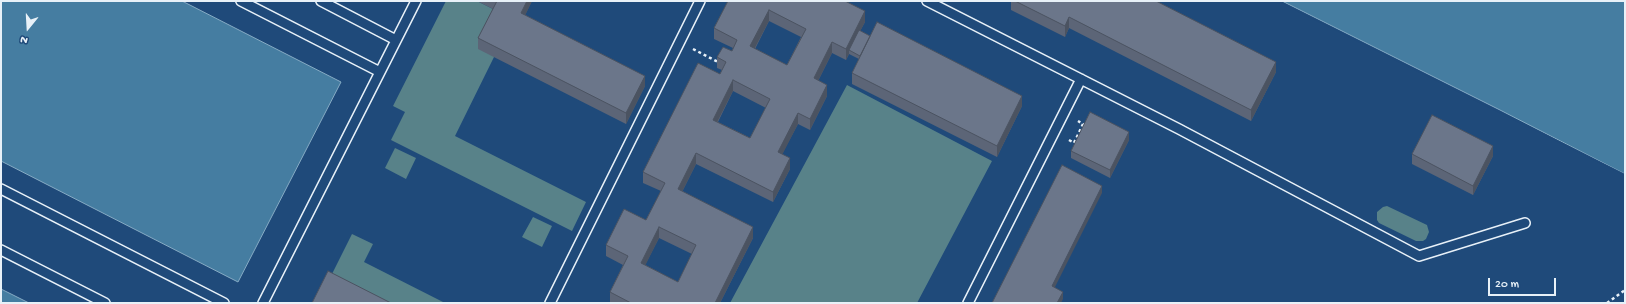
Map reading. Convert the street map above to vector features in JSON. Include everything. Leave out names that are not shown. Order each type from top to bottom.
[{"type":"lane","points":[[241,1],[380,72]]},
{"type":"lane","points":[[320,1],[396,40]]},
{"type":"lane","points":[[263,303],[416,1]]},
{"type":"lane","points":[[550,303],[700,1]]},
{"type":"lane","points":[[927,1],[1179,128],[1419,256],[1525,223]]},
{"type":"lane","points":[[968,303],[1081,79]]},
{"type":"lane","points":[[1,189],[224,303]]},
{"type":"lane","points":[[1,250],[105,303]]},
{"type":"path","points":[[680,42],[720,63]]},
{"type":"path","points":[[1074,143],[1083,124]]},
{"type":"path","points":[[1607,303],[1625,290]]},
{"type":"green space","points":[[446,1],[477,1],[497,11],[494,57],[455,136],[586,202],[572,231],[391,140],[405,112],[393,106]]},
{"type":"green space","points":[[847,85],[992,161],[917,303],[730,303]]},
{"type":"green space","points":[[395,148],[416,158],[406,179],[385,168]]},
{"type":"green space","points":[[1387,206],[1427,225],[1429,232],[1426,239],[1423,241],[1416,241],[1379,223],[1377,220],[1377,212],[1383,207]]},
{"type":"green space","points":[[533,217],[552,226],[542,247],[522,237]]},
{"type":"green space","points":[[352,234],[373,244],[364,262],[445,303],[371,303],[328,282]]},
{"type":"water","points":[[1,1],[182,1],[341,82],[238,282],[1,161]]},
{"type":"water","points":[[1282,1],[1625,1],[1625,174],[1500,110]]},
{"type":"water","points":[[1,289],[29,303],[1,303]]},
{"type":"pier","points":[[1280,1],[1625,174],[1625,176],[1281,3]]},
{"type":"building","points":[[497,1],[527,1],[521,13],[645,76],[626,113],[478,38]]},
{"type":"building","points":[[728,1],[845,1],[865,11],[846,49],[832,42],[814,78],[827,85],[810,119],[798,113],[778,152],[790,158],[773,192],[696,153],[678,189],[753,227],[715,303],[631,303],[610,292],[628,256],[606,245],[624,209],[646,220],[665,183],[643,172],[698,63],[720,74],[726,62],[717,57],[723,47],[732,51],[737,40],[714,28]],"holes":[[[769,10],[806,29],[787,65],[750,46]],[[733,80],[770,99],[750,138],[713,120]],[[659,227],[696,245],[678,282],[641,263]]]},
{"type":"building","points":[[1015,1],[1156,1],[1276,62],[1251,110],[1069,17],[1065,26]]},
{"type":"building","points":[[877,22],[1022,96],[997,146],[852,73]]},
{"type":"building","points":[[859,30],[870,36],[860,56],[849,50]]},
{"type":"building","points":[[1090,112],[1129,132],[1110,170],[1071,151]]},
{"type":"building","points":[[1432,115],[1493,146],[1473,186],[1412,154]]},
{"type":"building","points":[[1062,165],[1102,186],[1052,286],[1063,292],[1057,303],[992,303]]},
{"type":"building","points":[[328,271],[391,303],[312,303]]}]
